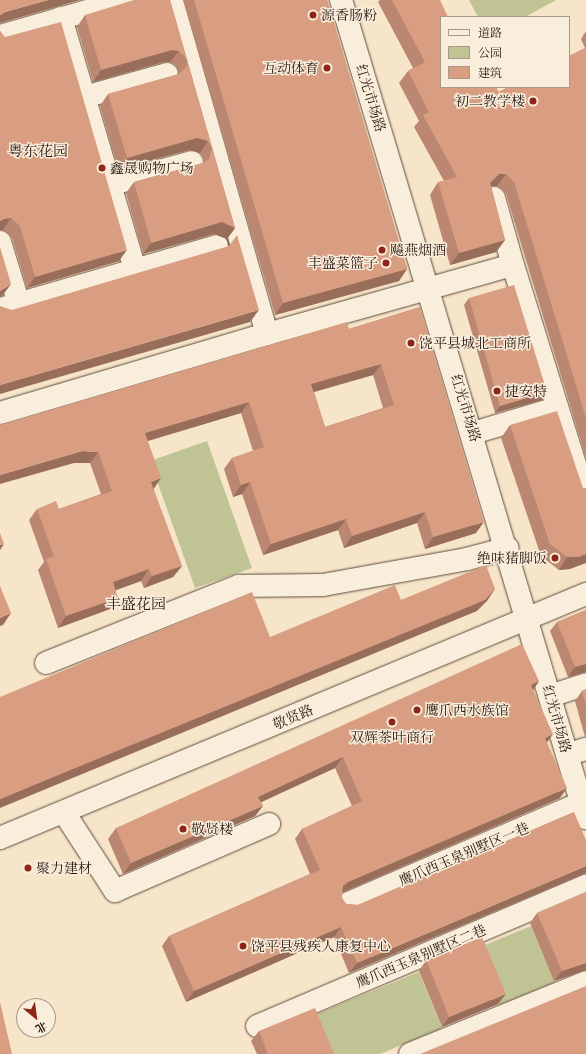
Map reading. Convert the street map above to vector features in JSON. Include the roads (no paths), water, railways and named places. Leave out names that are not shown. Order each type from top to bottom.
[{"type":"street","points":[[0,36],[125,0]]},
{"type":"street","points":[[172,0],[267,334]]},
{"type":"street","name":"红光市场路","points":[[341,0],[508,548],[550,696],[576,752],[584,810]]},
{"type":"street","points":[[61,18],[135,270]]},
{"type":"street","points":[[84,97],[167,74]]},
{"type":"street","points":[[109,185],[192,162]]},
{"type":"street","points":[[494,198],[513,265],[583,491]]},
{"type":"street","points":[[0,242],[9,306],[217,246]]},
{"type":"street","points":[[0,413],[267,334],[513,265]]},
{"type":"street","points":[[473,433],[557,408]]},
{"type":"street","points":[[46,663],[239,586],[322,585],[466,560],[508,548]]},
{"type":"street","name":"敬贤路","points":[[0,838],[65,814],[528,617],[586,594]]},
{"type":"street","points":[[550,696],[586,684]]},
{"type":"street","name":"鹰爪西玉泉别墅区一巷","points":[[346,904],[584,810]]},
{"type":"street","points":[[65,814],[115,891],[269,824]]},
{"type":"street","name":"鹰爪西玉泉别墅区二巷","points":[[257,1026],[586,886]]},
{"type":"street","points":[[410,1054],[586,982]]},
{"type":"place","name":"源香肠粉","points":[[313,15]]},
{"type":"place","name":"互动体育","points":[[327,68]]},
{"type":"place","name":"初二教学楼","points":[[533,101]]},
{"type":"place","name":"鑫晟购物广场","points":[[102,168]]},
{"type":"place","name":"飚燕烟酒","points":[[382,250]]},
{"type":"place","name":"丰盛菜篮子","points":[[386,263]]},
{"type":"place","name":"饶平县城北工商所","points":[[411,343]]},
{"type":"place","name":"捷安特","points":[[497,391]]},
{"type":"place","name":"绝味猪脚饭","points":[[555,558]]},
{"type":"place","name":"鹰爪西水族馆","points":[[417,710]]},
{"type":"place","name":"双辉茶叶商行","points":[[392,722]]},
{"type":"place","name":"敬贤楼","points":[[183,829]]},
{"type":"place","name":"聚力建材","points":[[28,868]]},
{"type":"place","name":"饶平县残疾人康复中心","points":[[243,946]]},
{"type":"district","name":"粤东花园","points":[[38,151]]},
{"type":"district","name":"丰盛花园","points":[[136,604]]}]
